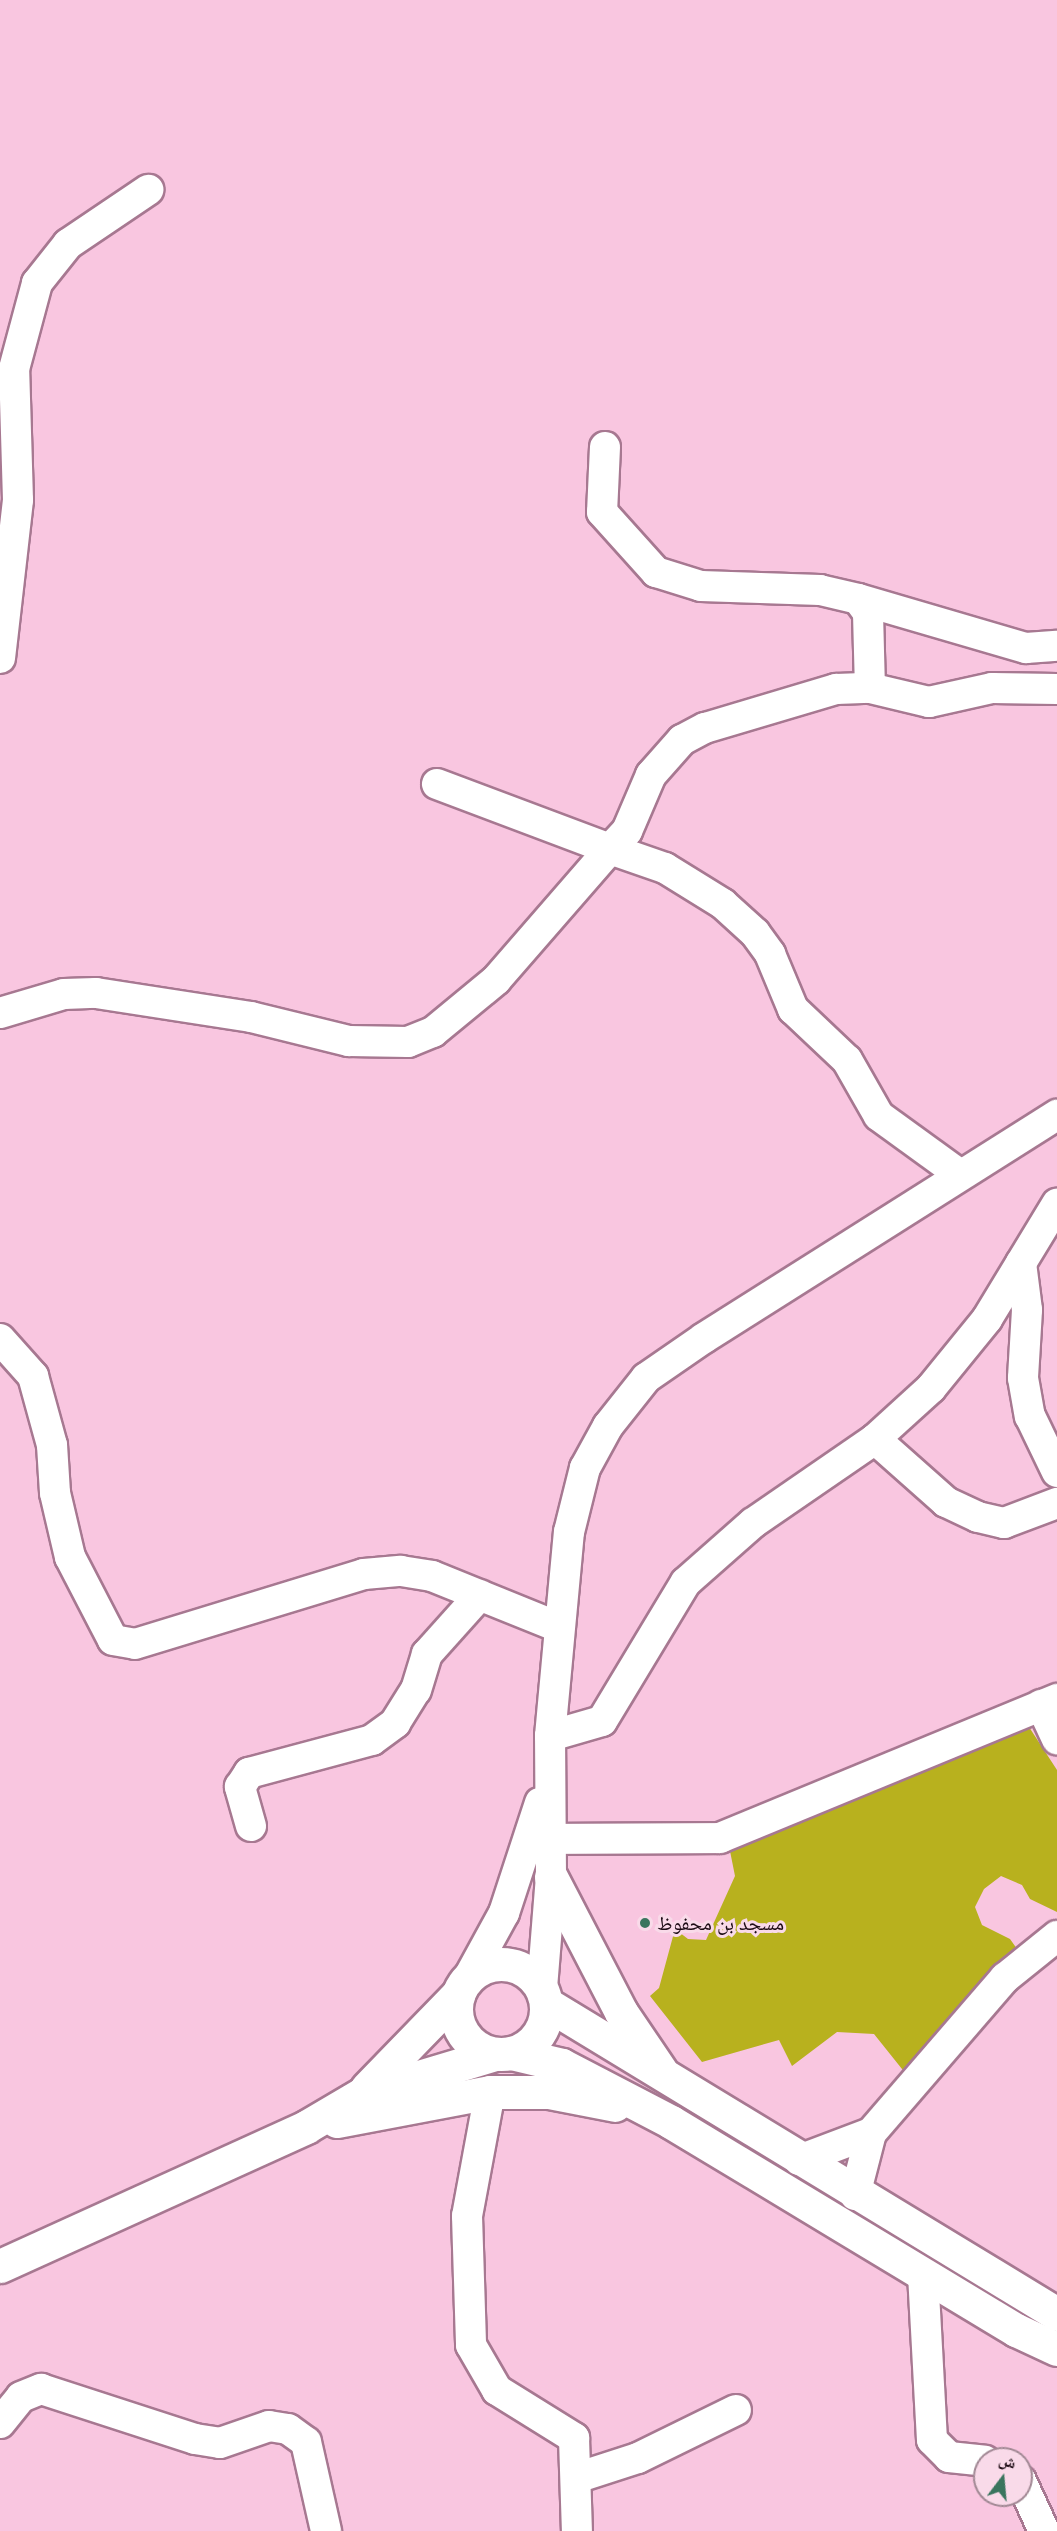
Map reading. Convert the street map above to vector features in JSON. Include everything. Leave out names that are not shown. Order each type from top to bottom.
[{"type":"main road","points":[[551,1877],[615,2002],[669,2083]]},
{"type":"main road","points":[[362,2094],[464,1985],[492,1965],[517,1966],[544,1996],[669,2083],[1057,2314]]},
{"type":"main road","points":[[464,1985],[457,2018],[467,2039],[503,2054],[562,2065],[671,2122],[923,2274],[1057,2349]]},
{"type":"main road","points":[[0,2266],[306,2127],[362,2094],[503,2054],[538,2036],[544,1996]]},
{"type":"main road","points":[[306,2127],[490,2092],[549,2092],[671,2122]]},
{"type":"street","points":[[0,658],[18,500],[14,369],[37,283],[68,244],[148,190]]},
{"type":"street","points":[[605,447],[602,512],[656,572],[701,586],[819,590],[858,599],[1026,648],[1057,646]]},
{"type":"street","points":[[858,599],[868,613],[870,688]]},
{"type":"street","points":[[0,1013],[64,994],[96,993],[251,1017],[349,1041],[408,1042],[433,1032],[496,980],[627,831],[651,775],[682,740],[788,701],[836,689],[870,688],[929,702],[992,688],[1057,689]]},
{"type":"street","points":[[437,784],[665,868],[731,911],[770,954],[793,1009],[848,1060],[879,1116],[959,1174]]},
{"type":"street","points":[[544,1996],[551,1877],[548,1772],[558,1627],[569,1532],[585,1468],[608,1426],[646,1378],[959,1174],[1057,1115]]},
{"type":"street","points":[[550,1736],[602,1721],[686,1582],[753,1523],[875,1439],[959,1356],[1057,1204]]},
{"type":"street","points":[[1021,1263],[1028,1310],[1025,1387],[1030,1416],[1057,1472]]},
{"type":"street","points":[[0,1339],[33,1376],[52,1445],[55,1493],[70,1557],[113,1640],[135,1644],[364,1574],[401,1571],[432,1576],[558,1627]]},
{"type":"street","points":[[875,1439],[946,1502],[978,1517],[1004,1524],[1057,1503]]},
{"type":"street","points":[[251,1826],[240,1787],[249,1773],[372,1740],[395,1723],[416,1690],[427,1654],[480,1595]]},
{"type":"street","points":[[551,1839],[720,1838],[1049,1702],[1057,1740]]},
{"type":"street","points":[[464,1985],[504,1913],[527,1852],[548,1772]]},
{"type":"street","points":[[855,2195],[871,2133],[1005,1978],[1057,1936]]},
{"type":"street","points":[[490,2092],[467,2216],[471,2345],[497,2390],[570,2434],[576,2446],[577,2531]]},
{"type":"street","points":[[799,2160],[871,2133]]},
{"type":"street","points":[[923,2274],[932,2439],[949,2457],[973,2460]]},
{"type":"street","points":[[0,2423],[21,2397],[41,2389],[195,2439],[220,2442],[269,2426],[288,2429],[306,2442],[326,2531]]},
{"type":"street","points":[[576,2478],[638,2458],[736,2410]]},
{"type":"street","points":[[1033,2507],[1044,2531]]},
{"type":"shaded area","points":[[1029,1727],[1057,1770],[1057,1912],[1030,1899],[1022,1885],[1001,1876],[984,1889],[975,1907],[982,1925],[1010,1939],[1022,1956],[910,2079],[874,2034],[837,2032],[792,2066],[779,2040],[702,2062],[650,1996],[659,1988],[675,1929],[688,1939],[706,1940],[735,1876],[730,1851]]},
{"type":"place","name":"مسجد بن محفوظ","points":[[645,1923]]}]
